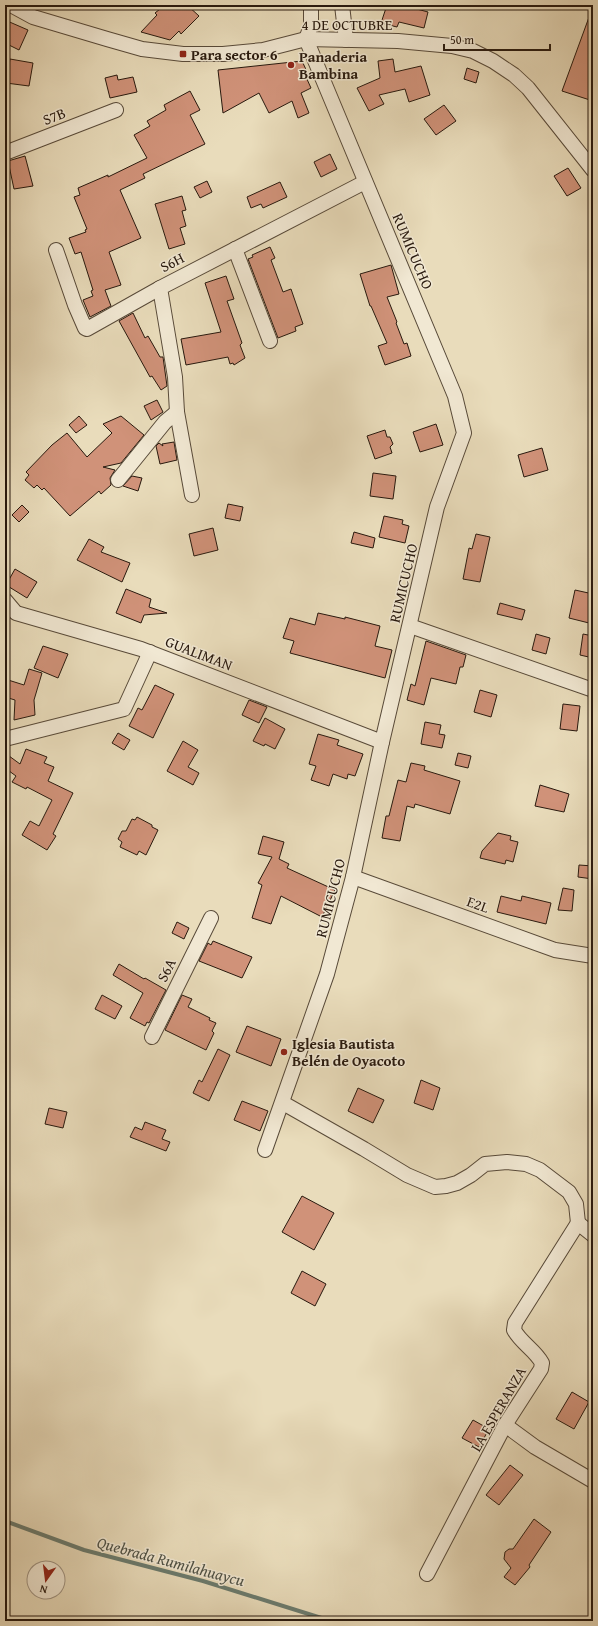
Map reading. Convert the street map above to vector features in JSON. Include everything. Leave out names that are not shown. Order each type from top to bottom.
[{"type":"street","name":"4 DE OCTUBRE","points":[[11,5],[33,17],[142,49],[183,54],[223,54],[263,50],[306,39],[398,41],[452,46],[473,51],[514,75],[528,88],[593,170]]},
{"type":"street","points":[[306,39],[311,26],[311,5]]},
{"type":"street","points":[[342,5],[346,40]]},
{"type":"street","name":"RUMICUCHO","points":[[266,1150],[327,974],[353,877],[382,742],[437,507],[464,433],[455,396],[306,39]]},
{"type":"street","name":"S7B","points":[[5,153],[116,110]]},
{"type":"street","name":"S6H","points":[[192,495],[177,412],[175,377],[160,288],[365,182]]},
{"type":"street","points":[[235,249],[270,341]]},
{"type":"street","points":[[56,250],[75,305],[85,328],[87,329],[160,288]]},
{"type":"street","points":[[118,480],[165,422],[177,412]]},
{"type":"street","name":"GUALIMAN","points":[[5,600],[16,613],[150,652],[382,742]]},
{"type":"street","points":[[410,626],[593,690]]},
{"type":"street","points":[[5,740],[124,709],[150,652]]},
{"type":"street","name":"E2L","points":[[353,877],[555,950],[593,956]]},
{"type":"street","name":"S6A","points":[[152,1037],[211,918]]},
{"type":"street","points":[[283,1103],[403,1173],[435,1187],[457,1183],[485,1164],[507,1162],[526,1164],[540,1170],[569,1192],[576,1204],[578,1223],[593,1235]]},
{"type":"street","name":"LA ESPERANZA","points":[[426,1574],[505,1425],[541,1369],[542,1363],[539,1358],[518,1338],[514,1330],[516,1323],[578,1223]]},
{"type":"street","points":[[505,1425],[535,1447],[593,1481]]},
{"type":"building","points":[[165,5],[187,5],[199,16],[181,34],[179,31],[170,40],[141,32],[157,15],[155,13]]},
{"type":"building","points":[[387,5],[402,5],[428,12],[424,28],[399,22],[397,27],[381,23]]},
{"type":"building","points":[[593,9],[593,101],[562,91]]},
{"type":"building","points":[[5,20],[28,30],[19,50],[5,43]]},
{"type":"building","points":[[10,59],[33,63],[29,86],[6,83]]},
{"type":"building","points":[[393,59],[395,72],[421,66],[430,95],[409,102],[405,89],[379,95],[384,104],[369,111],[357,88],[380,78],[378,61]]},
{"type":"building","points":[[302,61],[309,76],[306,77],[311,88],[301,93],[309,113],[298,118],[292,101],[269,113],[259,93],[223,113],[218,70]]},
{"type":"building","points":[[467,68],[479,72],[476,83],[464,79]]},
{"type":"building","points":[[117,75],[118,80],[133,77],[137,92],[110,98],[105,78]]},
{"type":"building","points":[[190,91],[200,110],[190,115],[205,144],[143,174],[145,178],[120,190],[141,238],[109,252],[121,285],[105,290],[111,306],[90,317],[83,300],[93,296],[91,291],[93,290],[81,252],[75,254],[69,238],[86,232],[85,230],[87,229],[74,197],[80,195],[78,188],[108,175],[108,177],[147,158],[134,135],[150,126],[147,121],[166,110],[164,105]]},
{"type":"building","points":[[444,105],[456,121],[436,135],[424,119]]},
{"type":"building","points":[[330,154],[337,169],[321,177],[314,162]]},
{"type":"building","points":[[25,156],[33,186],[14,189],[8,161]]},
{"type":"building","points":[[568,168],[581,188],[567,196],[554,176]]},
{"type":"building","points":[[207,181],[212,192],[200,198],[194,187]]},
{"type":"building","points":[[280,182],[287,197],[263,208],[261,204],[251,208],[247,197]]},
{"type":"building","points":[[182,196],[186,210],[182,211],[186,226],[180,228],[185,244],[169,249],[155,204]]},
{"type":"building","points":[[270,247],[275,258],[271,260],[283,292],[291,289],[303,324],[295,327],[296,331],[278,338],[248,259],[253,257],[252,255]]},
{"type":"building","points":[[391,265],[399,294],[387,297],[404,344],[407,343],[411,356],[385,365],[378,346],[387,343],[370,306],[360,274]]},
{"type":"building","points":[[226,276],[234,299],[227,301],[242,343],[240,345],[245,358],[234,365],[233,363],[230,364],[228,357],[186,365],[181,339],[221,332],[205,283]]},
{"type":"building","points":[[133,313],[145,338],[148,336],[160,357],[163,357],[167,386],[161,390],[152,376],[150,377],[119,321]]},
{"type":"building","points":[[157,400],[163,412],[151,420],[144,406]]},
{"type":"building","points":[[79,416],[87,425],[76,433],[69,425]]},
{"type":"building","points":[[121,416],[144,435],[121,463],[103,467],[115,470],[110,478],[111,485],[101,494],[99,491],[70,516],[44,488],[42,490],[37,485],[34,488],[25,480],[29,475],[26,472],[52,445],[67,433],[87,457],[112,433],[103,424]]},
{"type":"building","points":[[436,424],[443,445],[420,452],[413,432]]},
{"type":"building","points":[[385,430],[387,437],[390,437],[393,444],[390,447],[392,453],[375,459],[367,436]]},
{"type":"building","points":[[174,442],[177,460],[160,464],[156,446],[159,443],[163,446],[162,444]]},
{"type":"building","points":[[542,448],[548,470],[524,477],[518,455]]},
{"type":"building","points":[[373,473],[396,476],[393,499],[370,496]]},
{"type":"building","points":[[132,476],[142,478],[138,491],[123,486]]},
{"type":"building","points":[[228,504],[243,507],[240,521],[225,518]]},
{"type":"building","points":[[22,505],[29,512],[19,522],[12,515]]},
{"type":"building","points":[[384,516],[403,520],[402,524],[409,526],[405,543],[379,537]]},
{"type":"building","points":[[213,528],[218,550],[194,556],[189,534]]},
{"type":"building","points":[[354,532],[375,538],[373,548],[351,543]]},
{"type":"building","points":[[476,534],[490,537],[480,582],[463,579],[469,548],[472,549]]},
{"type":"building","points":[[89,539],[104,547],[101,552],[130,563],[122,582],[77,560]]},
{"type":"building","points":[[15,569],[37,582],[27,598],[6,585]]},
{"type":"building","points":[[126,589],[151,599],[149,607],[167,613],[144,615],[141,623],[116,613]]},
{"type":"building","points":[[575,590],[593,594],[593,624],[569,618]]},
{"type":"building","points":[[500,603],[525,610],[522,620],[497,614]]},
{"type":"building","points":[[318,613],[345,619],[345,617],[380,626],[375,646],[392,650],[385,678],[290,653],[294,641],[283,638],[290,618],[315,625]]},
{"type":"building","points":[[536,634],[550,638],[546,654],[532,650]]},
{"type":"building","points":[[583,634],[593,636],[593,658],[580,655]]},
{"type":"building","points":[[426,641],[466,655],[463,667],[460,667],[456,684],[431,678],[424,705],[407,700],[411,684],[415,686]]},
{"type":"building","points":[[43,646],[68,654],[58,678],[34,668]]},
{"type":"building","points":[[29,669],[42,673],[34,700],[35,715],[14,720],[15,700],[5,697],[5,679],[24,685]]},
{"type":"building","points":[[155,685],[174,694],[153,738],[129,726],[138,708],[142,710]]},
{"type":"building","points":[[480,690],[497,695],[491,717],[474,712]]},
{"type":"building","points":[[249,700],[267,707],[259,723],[242,715]]},
{"type":"building","points":[[563,704],[580,706],[577,731],[560,729]]},
{"type":"building","points":[[265,718],[285,729],[275,749],[265,744],[264,746],[253,741]]},
{"type":"building","points":[[425,722],[441,725],[439,734],[445,735],[442,748],[421,744]]},
{"type":"building","points":[[118,733],[130,740],[124,750],[112,743]]},
{"type":"building","points":[[318,734],[339,740],[337,745],[363,754],[355,776],[348,774],[347,779],[333,774],[329,786],[311,780],[316,766],[309,764]]},
{"type":"building","points":[[183,741],[198,750],[188,767],[199,773],[193,785],[167,771]]},
{"type":"building","points":[[26,749],[47,757],[44,763],[54,767],[48,781],[73,793],[53,834],[56,836],[47,850],[22,835],[30,821],[39,826],[52,800],[27,787],[26,789],[12,782],[16,776],[5,768],[5,753],[20,764]]},
{"type":"building","points":[[458,753],[471,756],[468,768],[455,765]]},
{"type":"building","points":[[411,763],[425,766],[424,770],[460,781],[450,814],[415,804],[414,808],[407,806],[400,841],[382,838],[386,816],[389,816],[398,780],[406,782]]},
{"type":"building","points":[[540,785],[569,794],[564,812],[535,806]]},
{"type":"building","points":[[137,817],[158,830],[146,855],[139,851],[137,855],[120,847],[122,842],[118,839],[122,831],[126,831],[132,819],[135,820]]},
{"type":"building","points":[[498,833],[511,836],[510,840],[518,842],[513,862],[506,860],[505,864],[480,858],[482,851]]},
{"type":"building","points":[[263,836],[284,842],[279,859],[289,864],[287,868],[335,890],[322,917],[281,896],[271,924],[252,918],[262,885],[258,883],[272,857],[258,854]]},
{"type":"building","points":[[579,865],[593,866],[593,879],[578,877]]},
{"type":"building","points":[[563,888],[574,890],[572,911],[558,910]]},
{"type":"building","points":[[501,896],[521,901],[522,896],[551,903],[546,924],[497,912]]},
{"type":"building","points":[[177,922],[189,928],[184,939],[172,933]]},
{"type":"building","points":[[213,941],[252,957],[242,978],[199,961],[208,943],[211,945]]},
{"type":"building","points":[[119,964],[166,990],[149,1023],[147,1022],[145,1026],[130,1018],[143,993],[113,975]]},
{"type":"building","points":[[102,995],[122,1006],[115,1019],[95,1009]]},
{"type":"building","points":[[182,995],[192,999],[188,1007],[210,1018],[209,1020],[216,1023],[212,1031],[214,1033],[206,1050],[165,1030]]},
{"type":"building","name":"Iglesia Bautista Belén de Oyacoto","points":[[247,1026],[281,1039],[271,1066],[236,1052]]},
{"type":"building","points":[[218,1049],[230,1055],[209,1101],[193,1093],[199,1080],[202,1082]]},
{"type":"building","points":[[421,1080],[440,1088],[433,1110],[414,1103]]},
{"type":"building","points":[[358,1088],[384,1100],[373,1123],[348,1111]]},
{"type":"building","points":[[242,1101],[268,1111],[260,1131],[234,1120]]},
{"type":"building","points":[[49,1108],[67,1112],[63,1128],[45,1124]]},
{"type":"building","points":[[145,1122],[166,1130],[162,1139],[170,1142],[166,1151],[130,1137],[135,1127],[142,1130]]},
{"type":"building","points":[[302,1196],[334,1213],[314,1250],[282,1232]]},
{"type":"building","points":[[302,1271],[326,1284],[315,1306],[291,1293]]},
{"type":"building","points":[[572,1392],[589,1402],[574,1429],[556,1419]]},
{"type":"building","points":[[473,1420],[489,1429],[479,1447],[462,1438]]},
{"type":"building","points":[[510,1465],[523,1475],[499,1505],[486,1495]]},
{"type":"building","points":[[534,1519],[551,1532],[529,1565],[530,1567],[515,1585],[504,1577],[511,1568],[504,1559],[505,1552],[509,1549],[513,1549]]},
{"type":"waterway","name":"Quebrada Rumilahuaycu","points":[[5,1521],[84,1550],[203,1581],[331,1621]]},
{"type":"place","name":"Para sector 6","points":[[183,54]]},
{"type":"place","name":"Panaderia Bambina","points":[[291,65]]},
{"type":"place","name":"Iglesia Bautista Belén de Oyacoto","points":[[284,1052]]}]
